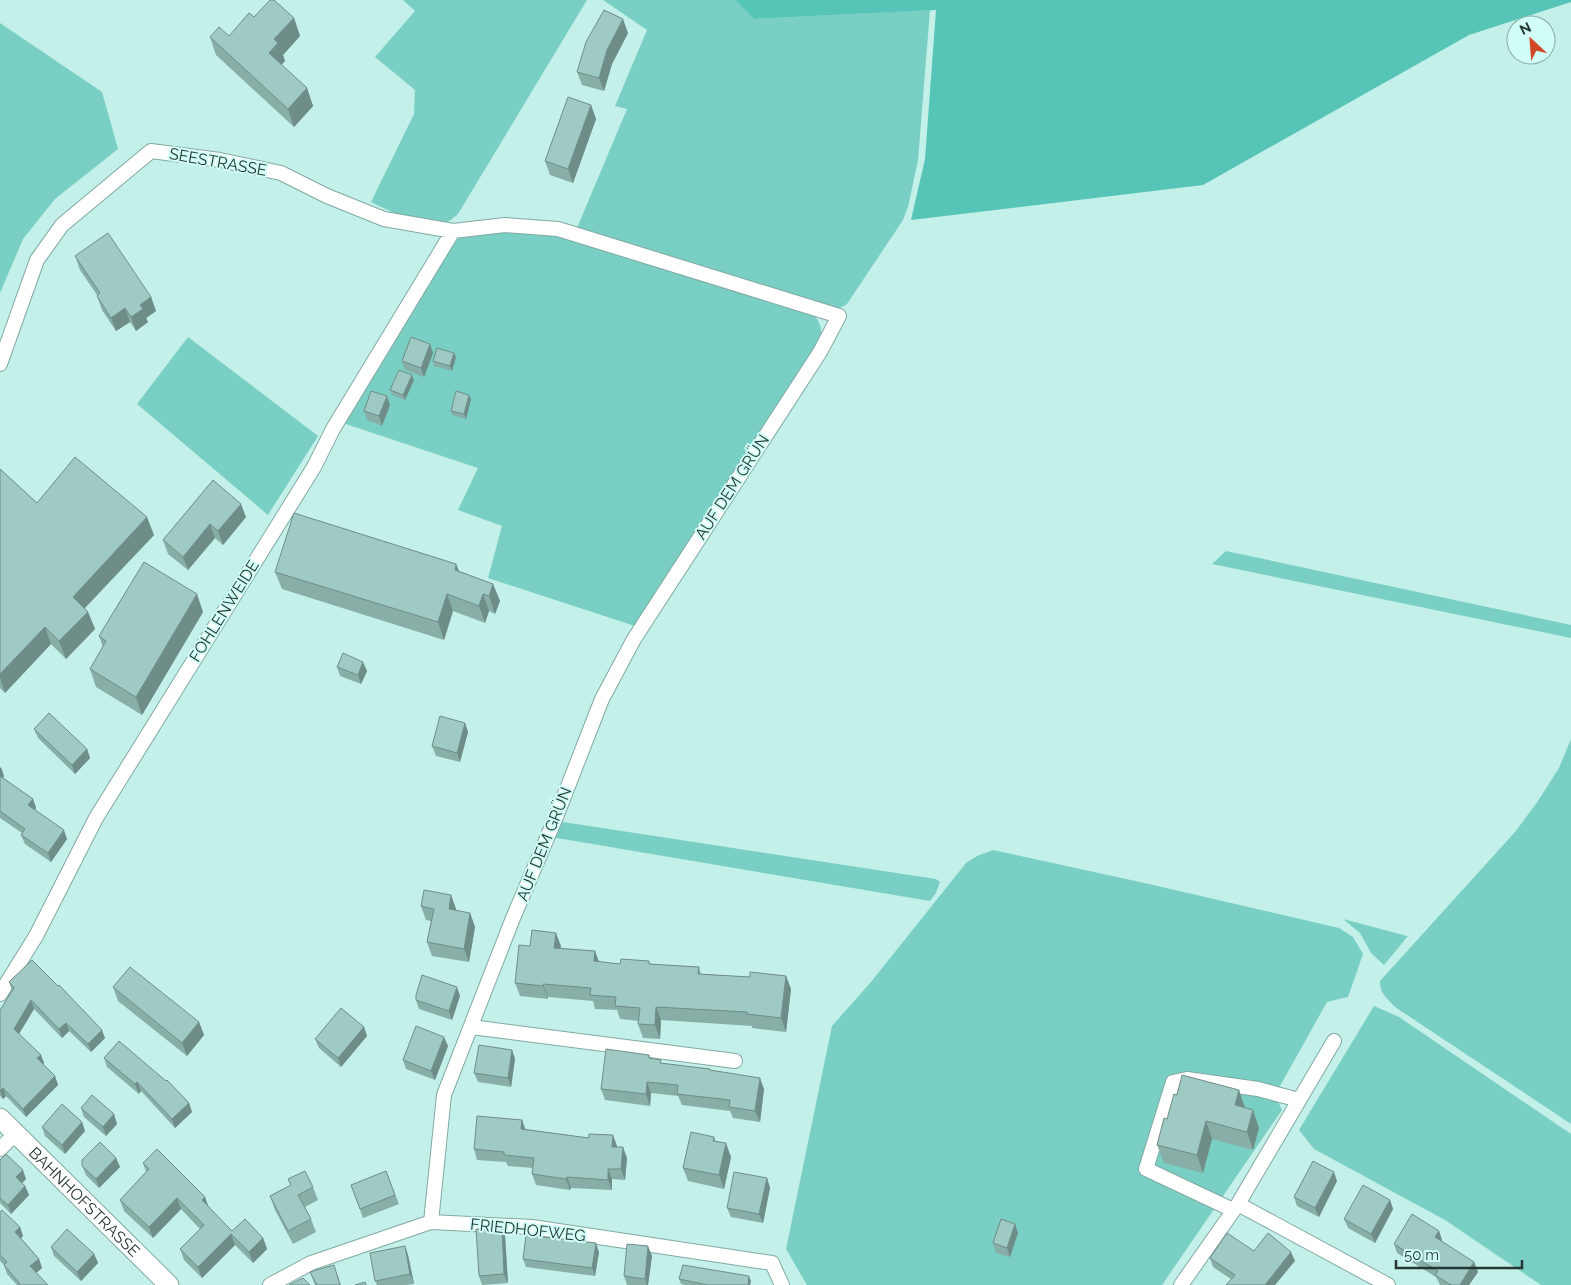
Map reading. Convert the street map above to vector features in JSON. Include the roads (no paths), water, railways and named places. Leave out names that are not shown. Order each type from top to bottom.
[{"type":"street","name":"SEESTRASSE","points":[[0,364],[37,260],[62,225],[151,151],[220,160],[281,173],[327,196],[384,219],[453,231]]},
{"type":"street","name":"AUF DEM GRÜN","points":[[431,1222],[444,1095],[513,918],[556,817],[602,699],[634,639],[820,352],[840,316],[558,229],[505,225],[453,231]]},
{"type":"street","name":"FOHLENWEIDE","points":[[0,994],[36,936],[96,818],[314,467],[333,429],[453,231]]},
{"type":"street","points":[[471,1027],[735,1061]]},
{"type":"street","points":[[1181,1285],[1236,1207],[1334,1041]]},
{"type":"street","points":[[1299,1100],[1258,1088],[1187,1079],[1173,1082],[1146,1169],[1236,1207],[1388,1285]]},
{"type":"street","name":"BAHNHOFSTRASSE","points":[[0,1118],[169,1285]]},
{"type":"street","points":[[0,1149],[16,1133]]},
{"type":"street","name":"FRIEDHOFWEG","points":[[270,1285],[312,1263],[431,1222],[532,1227],[772,1264],[782,1285]]}]
